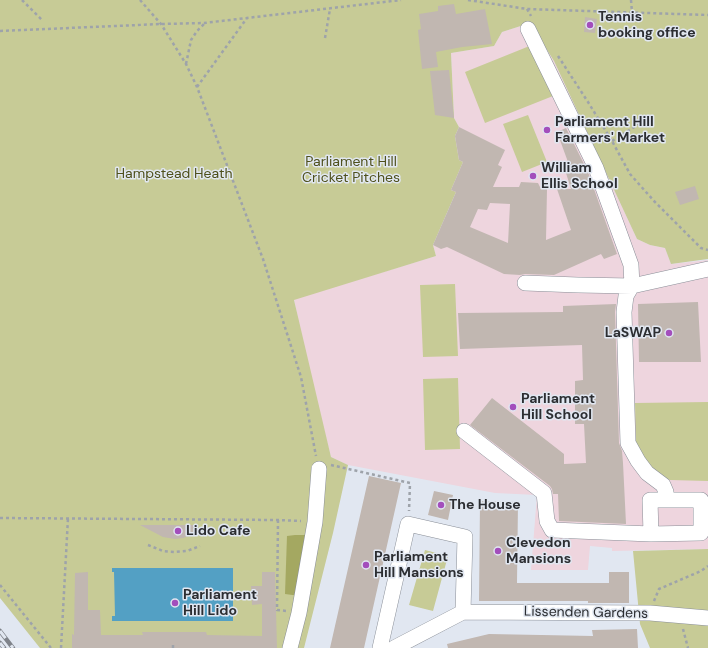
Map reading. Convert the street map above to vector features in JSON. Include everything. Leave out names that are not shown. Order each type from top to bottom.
[{"type":"street","points":[[530,22],[596,168],[631,265],[632,286],[626,296],[624,312],[628,443],[647,473],[663,485],[666,492],[666,500]]},
{"type":"street","points":[[525,283],[632,286],[708,269]]},
{"type":"street","points":[[464,431],[544,493],[547,521],[552,530],[650,534],[701,533],[705,511],[701,500],[650,500],[650,534]]},
{"type":"street","points":[[290,648],[299,613],[315,522],[319,469]]},
{"type":"street","points":[[380,648],[408,524],[465,537],[463,612]]},
{"type":"street","name":"Lissenden Gardens","points":[[394,648],[463,612],[650,613],[708,618]]},
{"type":"path","points":[[22,0],[44,21]]},
{"type":"path","points":[[140,0],[161,24],[186,64],[197,87],[263,259],[301,377],[319,469],[330,465],[410,483],[408,524]]},
{"type":"path","points":[[0,31],[204,23],[401,0]]},
{"type":"path","points":[[468,0],[527,9],[708,15]]},
{"type":"path","points":[[632,0],[632,12]]},
{"type":"path","points":[[325,38],[330,8]]},
{"type":"path","points":[[527,9],[530,22]]},
{"type":"path","points":[[197,87],[247,18]]},
{"type":"path","points":[[186,64],[191,40],[204,23]]},
{"type":"path","points":[[558,56],[612,140],[630,174],[654,201],[696,243],[702,248],[708,250]]},
{"type":"path","points":[[612,140],[644,121]]},
{"type":"path","points":[[0,518],[278,520],[315,522]]},
{"type":"path","points":[[61,648],[68,518]]},
{"type":"path","points":[[278,520],[277,610],[299,613]]},
{"type":"path","points":[[148,545],[163,551],[175,552],[187,551],[200,546]]},
{"type":"path","points":[[650,613],[659,590],[701,571],[708,566]]},
{"type":"path","points":[[0,585],[51,648]]},
{"type":"path","points":[[680,616],[688,648]]},
{"type":"shaded area","name":"Parliament Hill School","points":[[530,23],[554,61],[637,239],[650,245],[665,248],[671,264],[708,260],[708,549],[612,551],[612,548],[590,546],[588,570],[531,570],[537,495],[495,493],[348,465],[331,457],[306,358],[294,299],[436,256],[433,245],[456,193],[451,190],[463,162],[459,160],[455,136],[459,127],[454,118],[451,53],[494,46],[502,32]]},
{"type":"green space","name":"Hampstead Heath","points":[[0,0],[708,0],[708,259],[671,264],[665,248],[650,245],[637,239],[554,61],[530,23],[502,32],[494,46],[451,53],[454,118],[459,127],[455,136],[459,160],[463,162],[451,190],[456,192],[433,245],[436,256],[294,300],[331,457],[348,465],[333,533],[304,648],[40,648],[0,598]]},
{"type":"green space","points":[[532,45],[553,96],[485,123],[465,72]]},
{"type":"green space","points":[[528,115],[547,162],[522,172],[503,124]]},
{"type":"green space","points":[[455,284],[458,356],[423,357],[420,285]]},
{"type":"green space","points":[[458,378],[460,449],[425,450],[423,379]]},
{"type":"green space","points":[[708,402],[708,481],[670,480],[663,478],[656,473],[636,447],[635,403]]},
{"type":"green space","points":[[305,535],[300,596],[285,594],[287,536]]},
{"type":"green space","points":[[708,549],[708,648],[650,648],[640,624],[633,551]]},
{"type":"green space","points":[[425,550],[448,556],[433,611],[409,605]]},
{"type":"water","points":[[112,568],[233,568],[233,621],[112,621],[112,616],[115,616],[114,572],[112,572]]},
{"type":"building","points":[[454,4],[456,14],[485,9],[492,44],[462,47],[436,52],[438,67],[422,69],[418,30],[421,29],[419,14],[438,11],[438,6]]},
{"type":"building","name":"Tennis booking office","points":[[585,17],[597,19],[595,33],[584,32]]},
{"type":"building","points":[[449,70],[454,118],[435,115],[430,71]]},
{"type":"building","points":[[459,127],[505,150],[498,165],[502,167],[493,187],[519,187],[521,182],[538,183],[541,189],[547,189],[546,240],[571,230],[557,189],[571,189],[566,173],[569,173],[566,163],[568,162],[557,132],[566,128],[588,172],[617,254],[604,259],[601,254],[554,275],[520,275],[504,274],[447,247],[441,249],[433,245],[456,192],[451,190],[463,162],[459,160],[455,136]],"holes":[[[490,203],[510,204],[508,243],[470,227],[478,209],[487,210]]]},
{"type":"building","points":[[695,186],[699,199],[680,205],[675,192]]},
{"type":"building","name":"LaSWAP","points":[[698,302],[701,362],[639,362],[638,304]]},
{"type":"building","points":[[616,304],[619,443],[622,451],[626,524],[559,521],[558,494],[553,494],[550,486],[470,425],[492,398],[564,454],[564,464],[586,463],[584,424],[575,424],[575,381],[583,380],[582,345],[460,349],[458,313],[563,312],[563,306]]},
{"type":"building","name":"Parliament Hill Mansions","points":[[369,476],[401,483],[364,648],[330,648]]},
{"type":"building","name":"The House","points":[[434,491],[453,495],[448,520],[428,515]]},
{"type":"building","name":"Clevedon Mansions","points":[[480,501],[518,502],[517,583],[609,583],[609,572],[629,572],[629,603],[588,603],[588,601],[479,601]]},
{"type":"building","points":[[140,525],[196,525],[192,535],[175,539],[163,537]]},
{"type":"building","points":[[88,572],[88,610],[100,610],[101,635],[143,635],[142,632],[206,632],[207,635],[262,636],[262,604],[252,605],[251,586],[262,586],[262,572],[275,572],[277,648],[72,648],[72,634],[74,635],[75,573]]},
{"type":"building","points":[[637,629],[638,648],[448,648],[447,644],[489,634],[593,636],[592,630]]},
{"type":"railway","points":[[0,631],[13,648]]},
{"type":"railway","points":[[0,643],[4,648]]},
{"type":"place","name":"Tennis booking office","points":[[590,25]]},
{"type":"place","name":"Parliament Hill Farmers' Market","points":[[547,130]]},
{"type":"place","name":"William Ellis School","points":[[533,176]]},
{"type":"place","name":"LaSWAP","points":[[669,333]]},
{"type":"place","name":"Parliament Hill School","points":[[513,407]]},
{"type":"place","name":"The House","points":[[441,505]]},
{"type":"place","name":"Lido Cafe","points":[[178,531]]},
{"type":"place","name":"Clevedon Mansions","points":[[498,551]]},
{"type":"place","name":"Parliament Hill Mansions","points":[[366,565]]},
{"type":"place","name":"Parliament Hill Lido","points":[[175,603]]},
{"type":"park label","name":"Parliament Hill Cricket Pitches","points":[[351,170]]}]
